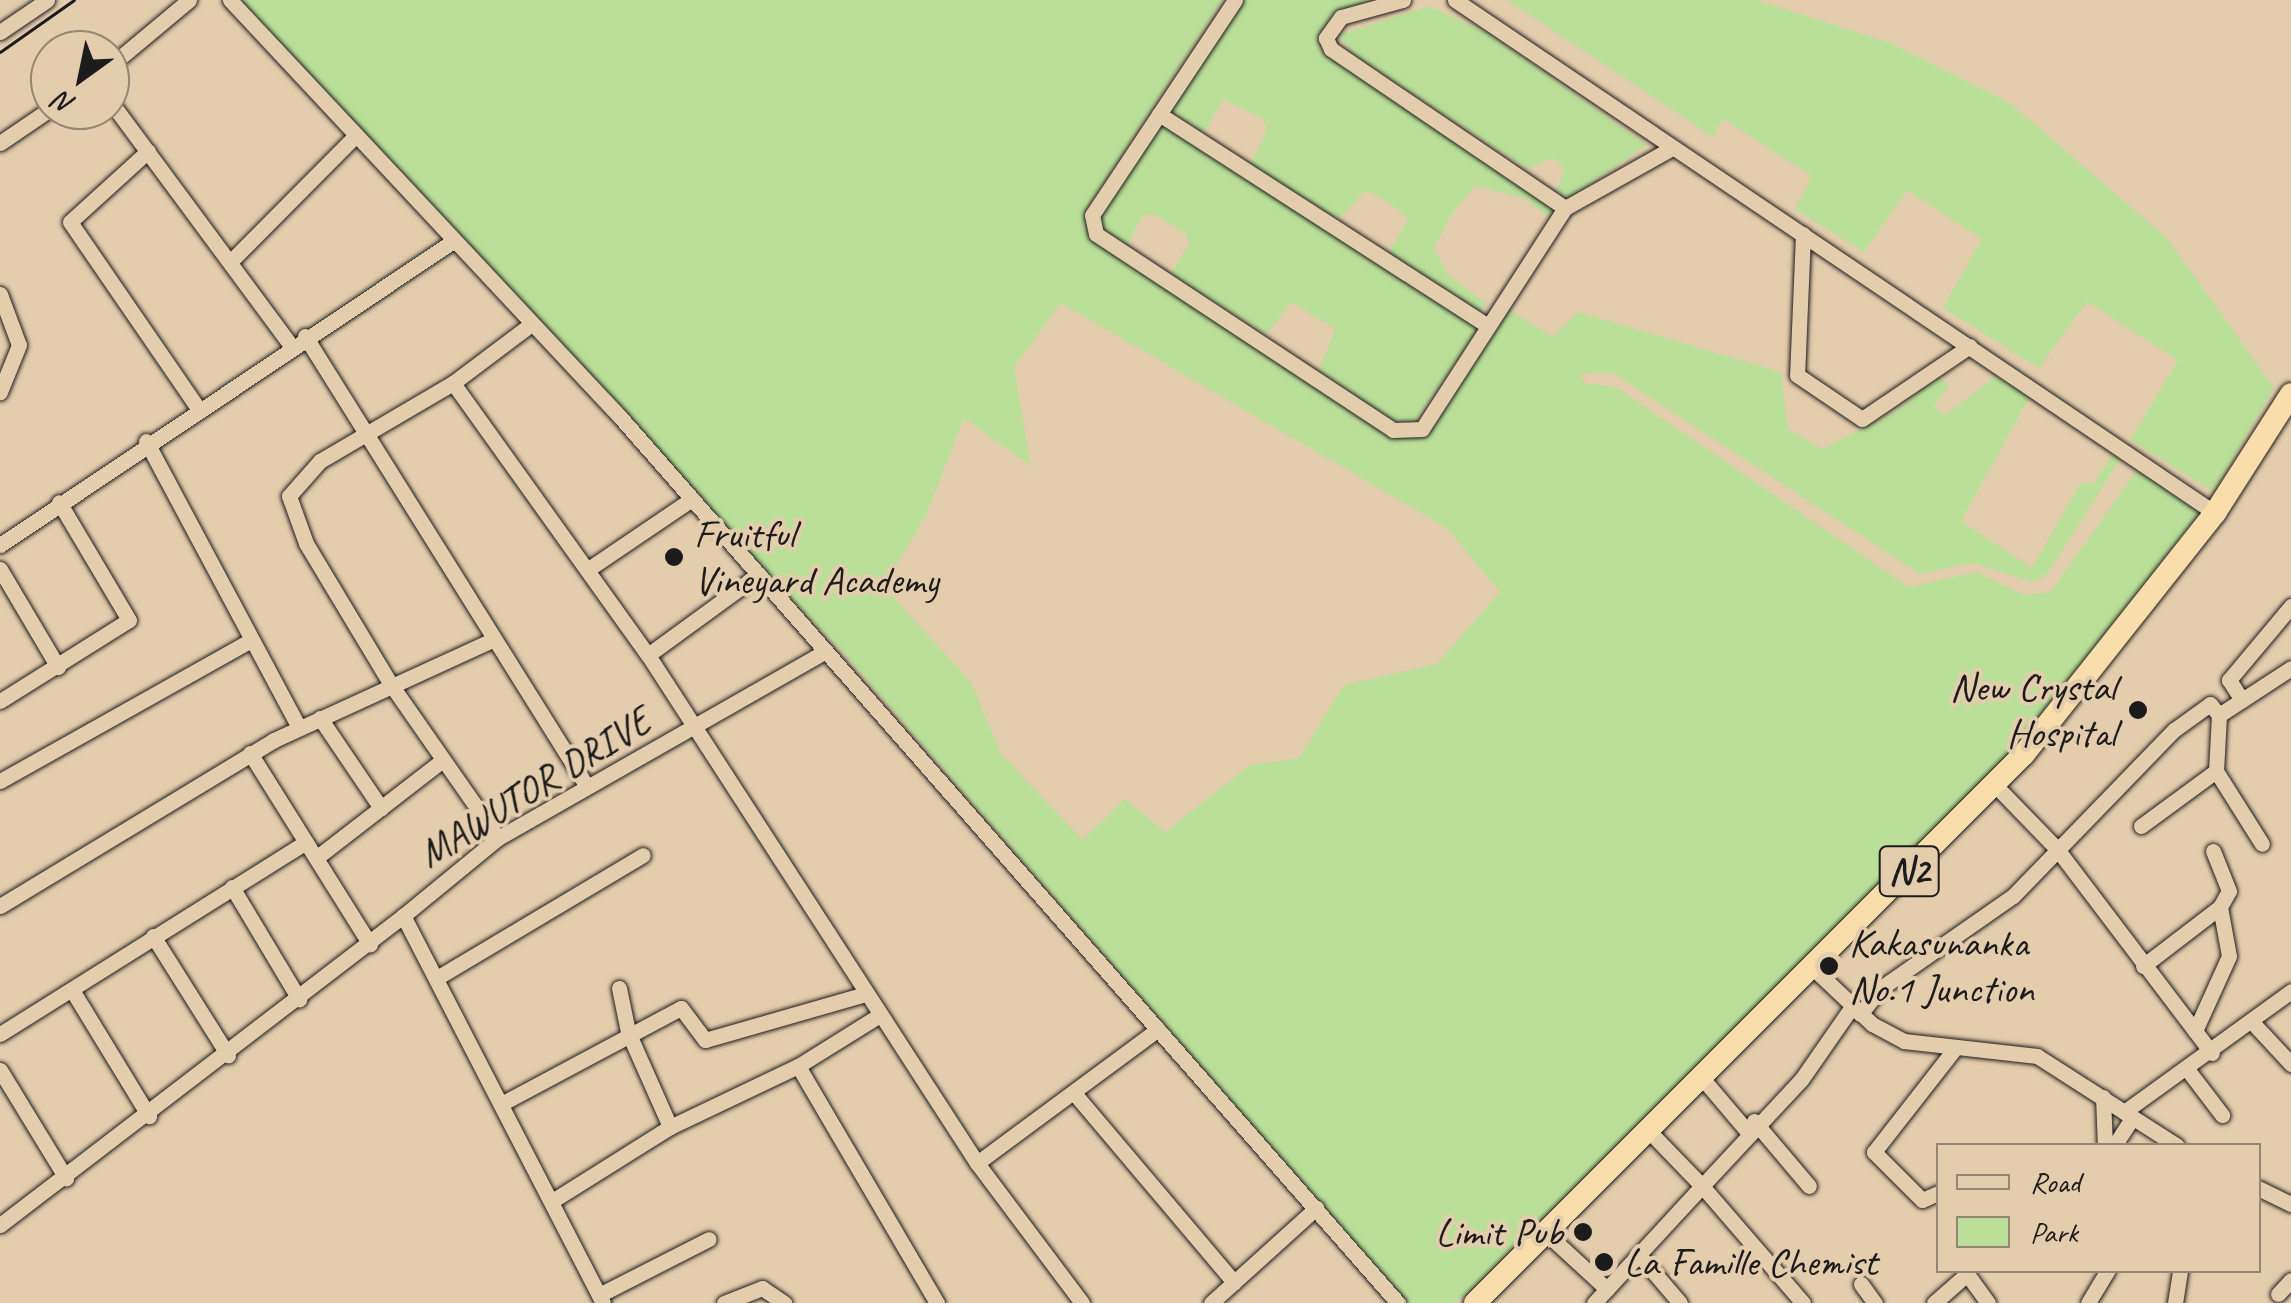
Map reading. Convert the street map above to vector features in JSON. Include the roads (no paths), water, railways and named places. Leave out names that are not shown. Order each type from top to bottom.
[{"type":"highway","name":"N2","points":[[1475,1303],[1994,784],[2106,658],[2216,513],[2291,394]]},
{"type":"street","points":[[130,49],[188,0]]},
{"type":"street","points":[[230,0],[759,574],[1398,1303]]},
{"type":"street","points":[[1235,0],[1092,214],[1096,234],[1392,430],[1422,429],[1565,208],[1672,148]]},
{"type":"street","points":[[1404,0],[1341,17],[1326,38],[1332,50],[1565,208]]},
{"type":"street","points":[[1455,0],[2216,513]]},
{"type":"street","points":[[0,32],[40,2]]},
{"type":"street","points":[[1159,114],[1488,326]]},
{"type":"street","points":[[0,142],[30,122]]},
{"type":"street","points":[[130,128],[230,262],[297,340],[362,432],[490,641],[586,786]]},
{"type":"street","points":[[230,262],[356,136]]},
{"type":"street","points":[[148,151],[70,222],[197,406]]},
{"type":"street","points":[[1803,234],[1797,375],[1862,419],[1970,346]]},
{"type":"street","points":[[0,546],[197,406],[453,241]]},
{"type":"street","points":[[0,294],[19,345],[0,392]]},
{"type":"street","points":[[498,838],[390,683],[306,543],[290,496],[362,432],[453,383],[530,325]]},
{"type":"street","points":[[453,383],[648,655],[977,1163],[1082,1303]]},
{"type":"street","points":[[146,442],[248,642],[299,728]]},
{"type":"street","points":[[587,570],[692,500]]},
{"type":"street","points":[[0,701],[129,620],[59,502]]},
{"type":"street","points":[[0,569],[58,667]]},
{"type":"street","points":[[648,655],[759,574]]},
{"type":"street","points":[[2262,844],[2216,771],[2214,709],[2229,680],[2291,606]]},
{"type":"street","points":[[0,906],[250,753],[390,683],[490,641]]},
{"type":"street","points":[[0,781],[248,642]]},
{"type":"street","name":"MAWUTOR DRIVE","points":[[601,1299],[440,976],[403,916],[498,838],[824,652]]},
{"type":"street","points":[[1594,1303],[1702,1186],[1751,1126],[1810,1068],[1856,1011],[1881,988],[2013,896],[2174,730],[2214,709],[2242,700],[2291,668]]},
{"type":"street","points":[[2229,680],[2242,700]]},
{"type":"street","points":[[320,718],[381,808]]},
{"type":"street","points":[[250,753],[370,944]]},
{"type":"street","points":[[316,858],[444,760]]},
{"type":"street","points":[[2141,826],[2216,771]]},
{"type":"street","points":[[1994,784],[2057,849],[2142,966],[2212,1052]]},
{"type":"street","points":[[0,1034],[306,842]]},
{"type":"street","points":[[2142,966],[2220,907],[2229,891],[2213,851]]},
{"type":"street","points":[[440,976],[644,854]]},
{"type":"street","points":[[232,887],[300,999]]},
{"type":"street","points":[[2195,1031],[2228,956],[2220,907]]},
{"type":"street","points":[[0,1226],[149,1116],[403,916]]},
{"type":"street","points":[[154,936],[228,1055]]},
{"type":"street","points":[[1812,968],[1856,1011],[1904,1041],[1953,1051],[2022,1051],[2103,1097],[2172,1143]]},
{"type":"street","points":[[619,988],[628,1032],[670,1127]]},
{"type":"street","points":[[72,990],[149,1116]]},
{"type":"street","points":[[2106,1143],[2128,1115],[2291,991]]},
{"type":"street","points":[[502,1104],[628,1032],[681,1008],[705,1040],[866,994]]},
{"type":"street","points":[[552,1201],[670,1127],[798,1066],[880,1015]]},
{"type":"street","points":[[2251,1021],[2291,1064]]},
{"type":"street","points":[[977,1163],[1158,1029]]},
{"type":"street","points":[[1936,1194],[1922,1200],[1874,1152],[1953,1051]]},
{"type":"street","points":[[798,1066],[938,1303]]},
{"type":"street","points":[[2187,1069],[2222,1115]]},
{"type":"street","points":[[0,1070],[66,1178]]},
{"type":"street","points":[[1702,1078],[1809,1186]]},
{"type":"street","points":[[1074,1093],[1234,1282]]},
{"type":"street","points":[[2103,1097],[2105,1143]]},
{"type":"street","points":[[1648,1130],[1803,1303]]},
{"type":"street","points":[[2261,1189],[2291,1204]]},
{"type":"street","points":[[1211,1303],[1316,1208]]},
{"type":"street","points":[[1546,1233],[1606,1289]]},
{"type":"street","points":[[601,1299],[709,1239]]},
{"type":"street","points":[[1639,1254],[1680,1303]]},
{"type":"street","points":[[2088,1303],[2106,1273]]},
{"type":"street","points":[[2175,1303],[2180,1273]]},
{"type":"street","points":[[1934,1303],[1968,1274],[1988,1303]]},
{"type":"street","points":[[2278,1294],[2291,1280]]},
{"type":"street","points":[[1861,1284],[1875,1303]]},
{"type":"street","points":[[724,1303],[762,1288],[784,1303]]},
{"type":"railway","points":[[0,52],[74,0]]},
{"type":"place","name":"Fruitful Vineyard Academy","points":[[674,557]]},
{"type":"place","name":"New Crystal Hospital","points":[[2138,710]]},
{"type":"place","name":"Kakasunanka No.1 Junction","points":[[1829,966]]},
{"type":"place","name":"Limit Pub","points":[[1583,1232]]},
{"type":"place","name":"La Famille Chemist","points":[[1604,1262]]}]
